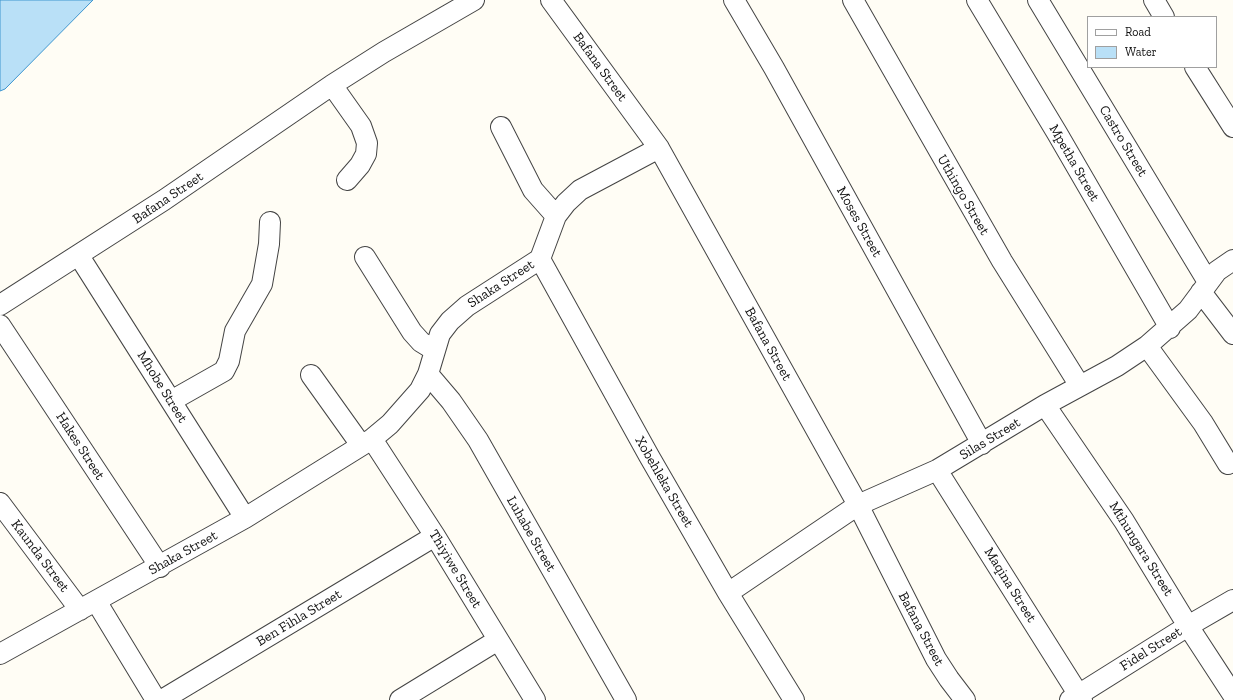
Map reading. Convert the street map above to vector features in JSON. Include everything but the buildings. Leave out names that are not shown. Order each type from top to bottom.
[{"type":"street","name":"Bafana Street","points":[[0,305],[79,256],[164,200],[332,85],[474,0]]},
{"type":"street","name":"Bafana Street","points":[[551,0],[659,148],[858,505],[919,626],[948,679],[965,700]]},
{"type":"street","name":"Moses Street","points":[[734,0],[777,74],[982,444]]},
{"type":"street","name":"Uthingo Street","points":[[853,0],[1002,261],[1080,386]]},
{"type":"street","name":"Mpetha Street","points":[[977,0],[1054,127],[1170,328]]},
{"type":"street","name":"Castro Street","points":[[1038,0],[1233,334]]},
{"type":"street","points":[[1154,0],[1163,16]]},
{"type":"street","points":[[1196,68],[1233,127]]},
{"type":"street","points":[[332,85],[361,126],[367,143],[366,154],[360,165],[347,180]]},
{"type":"street","points":[[501,128],[533,190],[556,216]]},
{"type":"street","name":"Shaka Street","points":[[0,654],[160,567],[245,518],[366,442],[405,408],[420,390],[428,374],[440,334],[450,321],[467,306],[540,259],[556,216],[566,203],[580,190],[659,148]]},
{"type":"street","points":[[171,401],[224,371],[229,361],[235,331],[262,284],[269,244],[270,222]]},
{"type":"street","name":"Mhobe Street","points":[[79,256],[245,518]]},
{"type":"street","points":[[365,257],[412,332],[421,342],[434,350]]},
{"type":"street","name":"Xobehleka Street","points":[[540,259],[649,456],[728,593],[794,700]]},
{"type":"street","name":"Silas Street","points":[[728,593],[858,505],[937,470],[1045,405],[1117,366],[1147,346],[1170,328],[1217,271],[1233,260]]},
{"type":"street","name":"Hakes Street","points":[[0,325],[160,567]]},
{"type":"street","points":[[1147,346],[1203,423],[1228,464]]},
{"type":"street","name":"Luhabe Street","points":[[428,374],[451,401],[478,440],[626,700]]},
{"type":"street","points":[[311,375],[366,442]]},
{"type":"street","name":"Mthungara Street","points":[[1045,405],[1124,521],[1188,626],[1233,695]]},
{"type":"street","name":"Thiyiwe Street","points":[[366,442],[435,536],[535,700]]},
{"type":"street","name":"Maqina Street","points":[[937,470],[1077,698]]},
{"type":"street","name":"Kaunda Street","points":[[0,503],[88,605],[156,700]]},
{"type":"street","name":"Ben Fihla Street","points":[[162,700],[435,536]]},
{"type":"street","name":"Fidel Street","points":[[1077,698],[1188,626],[1233,600]]},
{"type":"street","points":[[400,700],[498,640]]},
{"type":"water","points":[[0,0],[93,0],[5,89],[0,91]]}]
